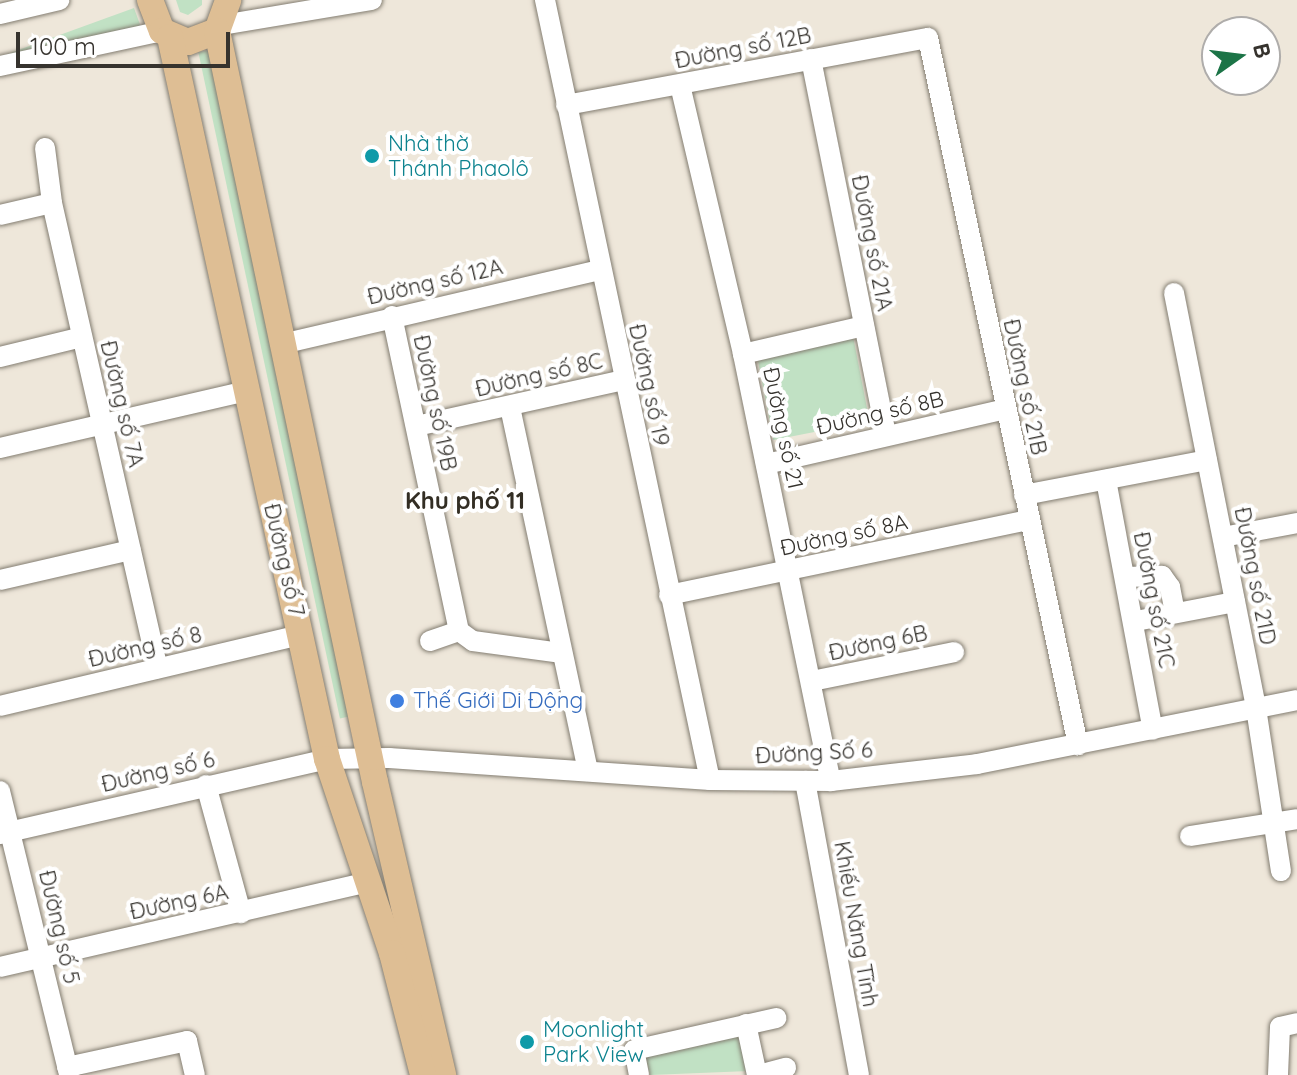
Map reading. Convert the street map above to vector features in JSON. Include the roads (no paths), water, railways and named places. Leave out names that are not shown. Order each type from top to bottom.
[{"type":"main road","name":"Đường số 7","points":[[150,0],[166,34],[327,759],[392,953],[423,1075]]},
{"type":"main road","name":"Đường số 7","points":[[222,19],[282,344],[370,758],[443,1075]]},
{"type":"main road","points":[[166,34],[195,42],[222,19]]},
{"type":"street","points":[[0,14],[59,0]]},
{"type":"street","points":[[222,19],[372,0]]},
{"type":"street","name":"Đường số 19","points":[[545,0],[599,270],[710,780]]},
{"type":"street","points":[[0,66],[166,34]]},
{"type":"street","name":"Đường số 12B","points":[[566,105],[928,38]]},
{"type":"street","name":"Đường số 21B","points":[[928,38],[1078,745]]},
{"type":"street","name":"Đường số 21A","points":[[811,59],[886,436]]},
{"type":"street","name":"Đường số 21","points":[[680,85],[743,354],[831,781]]},
{"type":"street","name":"Đường số 7A","points":[[45,148],[52,203],[158,668]]},
{"type":"street","points":[[0,215],[52,203]]},
{"type":"street","name":"Đường số 12A","points":[[282,344],[599,270]]},
{"type":"street","name":"Đường số 21D","points":[[1174,293],[1256,708],[1281,871]]},
{"type":"street","name":"Đường số 19B","points":[[392,316],[459,631]]},
{"type":"street","points":[[743,354],[864,326]]},
{"type":"street","points":[[0,357],[82,337]]},
{"type":"street","name":"Đường số 8C","points":[[416,426],[624,380]]},
{"type":"street","points":[[0,448],[246,391]]},
{"type":"street","points":[[510,407],[588,771]]},
{"type":"street","name":"Đường số 8B","points":[[766,464],[1006,409]]},
{"type":"street","points":[[1024,495],[1207,460]]},
{"type":"street","name":"Đường số 21C","points":[[1106,480],[1136,621],[1153,730]]},
{"type":"street","name":"Đường số 8A","points":[[669,595],[1029,520]]},
{"type":"street","points":[[1223,537],[1297,523]]},
{"type":"street","points":[[0,580],[131,550]]},
{"type":"street","points":[[1127,577],[1162,576],[1170,587],[1175,613]]},
{"type":"street","points":[[1136,621],[1235,602]]},
{"type":"street","points":[[430,641],[459,631],[473,641],[562,653]]},
{"type":"street","name":"Đường số 8","points":[[0,706],[300,635]]},
{"type":"street","name":"Đường 6B","points":[[812,681],[954,652]]},
{"type":"street","name":"Đường Số 6","points":[[327,759],[370,758],[710,780],[831,781],[1078,745],[1297,700]]},
{"type":"street","name":"Đường số 6","points":[[5,832],[327,759]]},
{"type":"street","name":"Khiếu Năng Tĩnh","points":[[805,781],[859,1075]]},
{"type":"street","points":[[206,785],[241,913]]},
{"type":"street","name":"Đường số 5","points":[[0,791],[5,832],[41,956],[68,1071]]},
{"type":"street","points":[[1190,836],[1297,819]]},
{"type":"street","name":"Đường 6A","points":[[0,967],[367,882]]},
{"type":"street","points":[[639,1075],[634,1050],[776,1018]]},
{"type":"street","points":[[1279,1075],[1280,1027],[1297,1023]]},
{"type":"street","points":[[746,1024],[758,1075],[786,1068]]},
{"type":"street","points":[[68,1071],[187,1041],[195,1075]]},
{"type":"place","name":"Nhà thờ Thánh Phaolô","points":[[372,156]]},
{"type":"place","name":"Thế Giới Di Động","points":[[397,701]]},
{"type":"place","name":"Moonlight Park View","points":[[527,1042]]},
{"type":"district","name":"Khu phố 11","points":[[465,501]]}]
